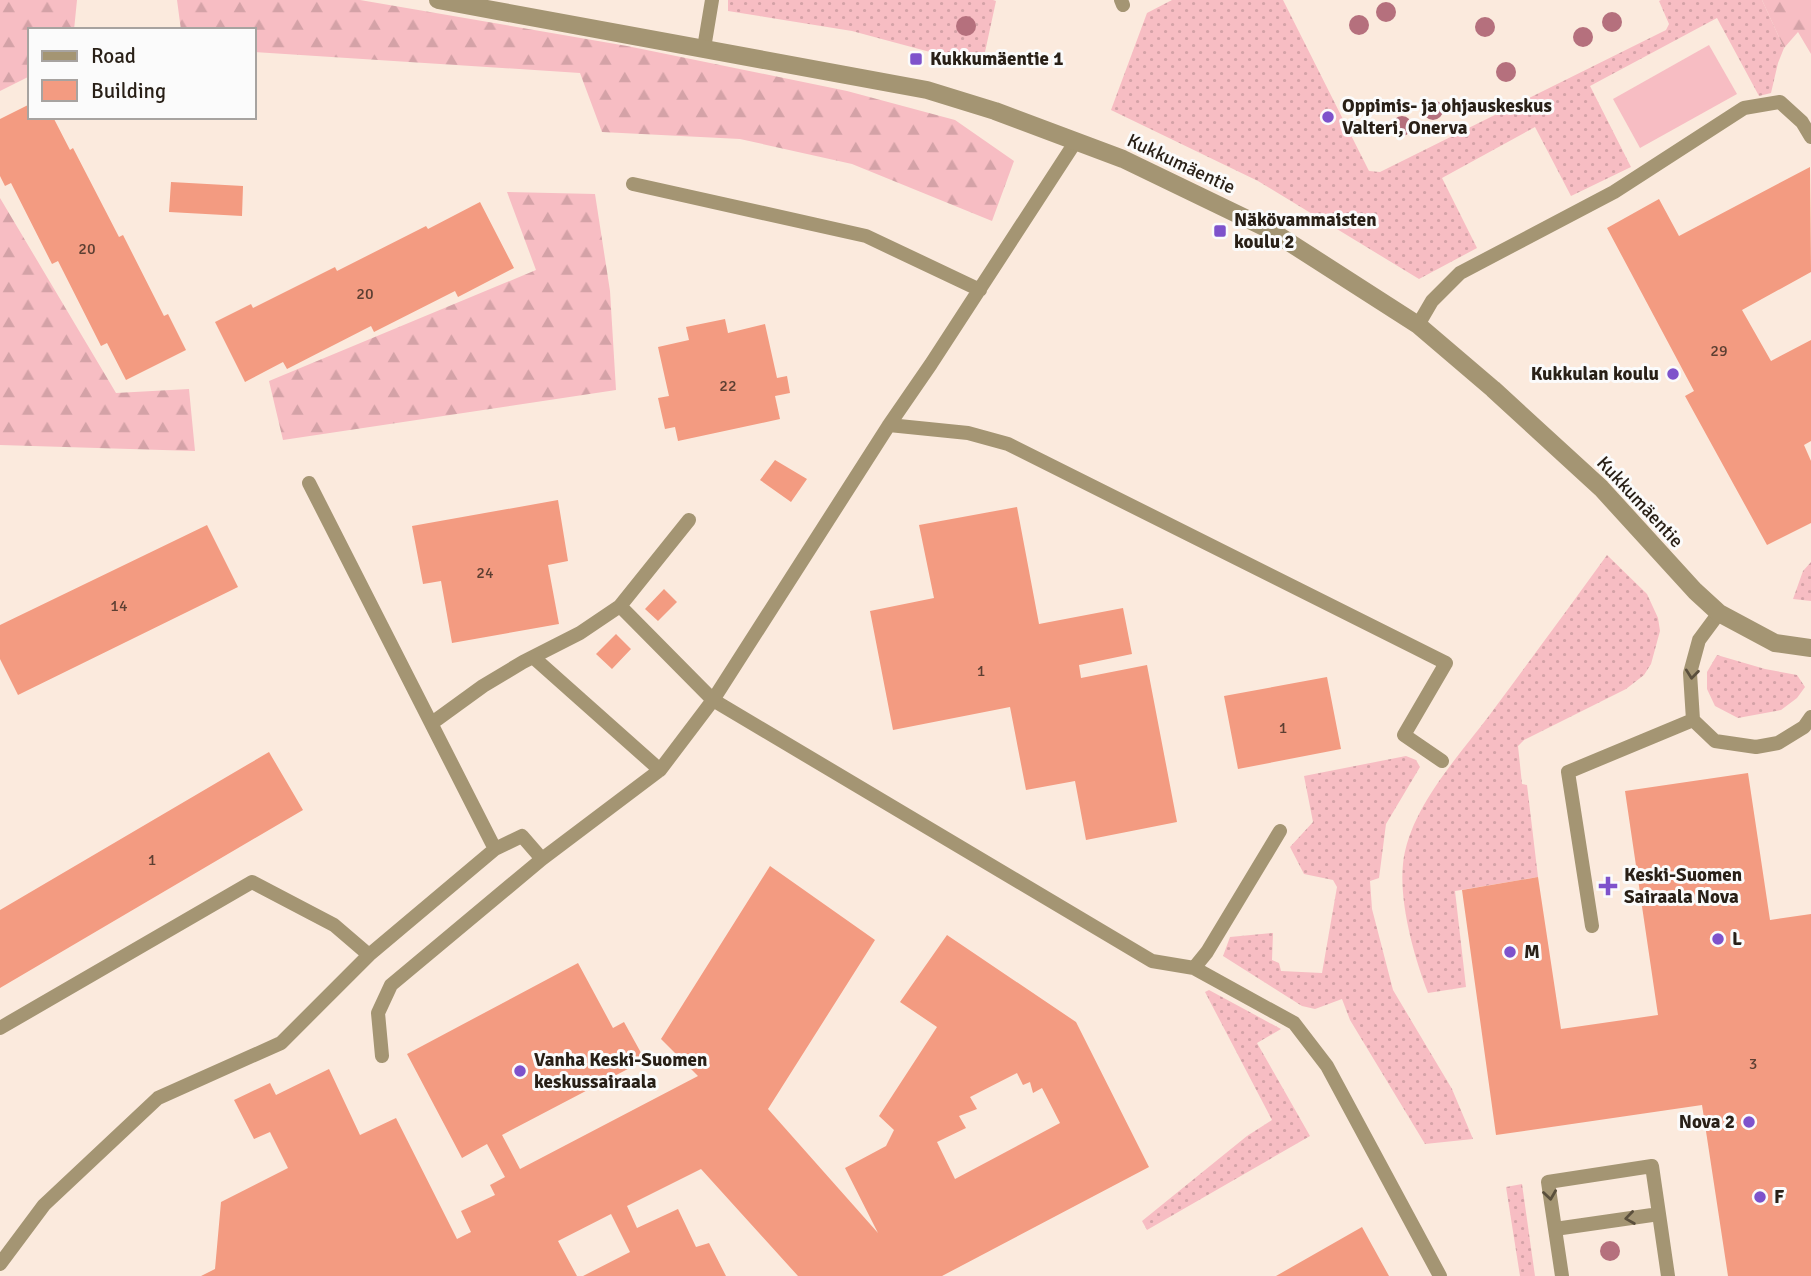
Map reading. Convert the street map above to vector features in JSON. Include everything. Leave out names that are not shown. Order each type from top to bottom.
[{"type":"street","name":"Kukkumäentie","points":[[438,0],[927,90],[995,111],[1123,159],[1270,230],[1418,325],[1601,488],[1719,613],[1775,643],[1811,648]]},
{"type":"lane","points":[[704,48],[712,0]]},
{"type":"lane","points":[[1418,325],[1432,301],[1460,273],[1614,192],[1744,108],[1780,103],[1802,122],[1811,137]]},
{"type":"lane","points":[[382,1056],[378,1013],[391,985],[542,859],[660,770],[713,700],[889,425],[1076,141]]},
{"type":"lane","points":[[633,184],[866,236],[979,290]]},
{"type":"lane","points":[[889,425],[968,433],[1017,448],[1446,663],[1404,735],[1442,761]]},
{"type":"lane","points":[[309,483],[495,849]]},
{"type":"lane","points":[[432,723],[483,686],[580,633],[620,606],[689,520]]},
{"type":"lane","points":[[620,606],[713,700],[1152,961],[1194,968],[1294,1023],[1327,1066],[1440,1276]]},
{"type":"lane","points":[[1719,613],[1699,640],[1690,673],[1693,720],[1715,741],[1756,747],[1778,743],[1804,727],[1811,717]]},
{"type":"lane","points":[[533,657],[660,770]]},
{"type":"lane","points":[[1592,926],[1568,772],[1693,720]]},
{"type":"lane","points":[[1194,968],[1207,952],[1280,831]]},
{"type":"lane","points":[[0,1264],[44,1205],[159,1098],[281,1043],[369,955],[495,849],[522,836],[542,859]]},
{"type":"lane","points":[[0,1028],[253,882],[334,925],[369,955]]},
{"type":"lane","points":[[1562,1276],[1548,1182],[1652,1166],[1668,1276]]},
{"type":"lane","points":[[1555,1229],[1659,1214]]},
{"type":"green space","points":[[0,0],[77,0],[74,28],[28,28],[28,77],[0,91]]},
{"type":"green space","points":[[177,0],[360,0],[627,46],[847,91],[955,120],[1014,161],[992,221],[852,164],[740,139],[602,132],[580,73],[256,52],[256,28],[181,28]]},
{"type":"green space","points":[[728,0],[996,1],[982,66],[852,31],[728,11]]},
{"type":"green space","points":[[1172,0],[1283,0],[1369,171],[1380,172],[1666,30],[1669,24],[1659,1],[1661,0],[1762,0],[1784,48],[1771,93],[1759,96],[1717,18],[1590,86],[1631,167],[1571,196],[1535,127],[1442,178],[1477,248],[1419,279],[1258,181],[1111,110],[1147,13]]},
{"type":"green space","points":[[1762,0],[1811,0],[1811,54],[1798,32],[1784,48]]},
{"type":"green space","points":[[1709,45],[1737,94],[1640,148],[1613,99]]},
{"type":"green space","points":[[507,192],[595,194],[610,291],[616,390],[283,440],[269,381],[536,270]]},
{"type":"green space","points":[[0,198],[116,393],[189,389],[195,451],[0,445]]},
{"type":"green space","points":[[1607,555],[1647,594],[1658,618],[1660,631],[1651,664],[1644,675],[1626,689],[1524,740],[1518,746],[1522,784],[1527,785],[1538,877],[1455,891],[1466,987],[1428,993],[1413,947],[1403,896],[1403,864],[1415,822],[1439,782]]},
{"type":"green space","points":[[1811,562],[1811,601],[1793,599],[1803,571]]},
{"type":"green space","points":[[1717,655],[1797,675],[1805,687],[1797,698],[1781,710],[1738,718],[1715,706],[1707,689],[1707,672]]},
{"type":"green space","points":[[1406,756],[1416,760],[1420,767],[1386,824],[1379,878],[1370,881],[1372,909],[1393,990],[1452,1089],[1473,1139],[1425,1144],[1350,1020],[1342,999],[1315,1009],[1302,1006],[1223,956],[1230,937],[1273,933],[1272,960],[1279,963],[1281,971],[1322,973],[1337,887],[1333,880],[1304,874],[1290,847],[1313,822],[1304,776]]},
{"type":"green space","points":[[1209,990],[1281,1029],[1257,1043],[1310,1136],[1147,1230],[1142,1221],[1247,1136],[1272,1120],[1205,992]]},
{"type":"green space","points":[[1522,1184],[1535,1276],[1520,1276],[1506,1187]]},
{"type":"building","points":[[28,105],[28,119],[54,119],[70,150],[73,148],[119,237],[123,235],[164,316],[168,314],[186,350],[126,380],[107,343],[101,346],[58,261],[52,264],[11,183],[5,186],[0,176],[0,119]]},
{"type":"building","points":[[1810,167],[1811,272],[1742,310],[1771,361],[1811,340],[1811,441],[1804,445],[1811,461],[1811,523],[1767,545],[1685,396],[1694,391],[1607,228],[1659,199],[1679,236]]},
{"type":"building","points":[[171,182],[243,186],[242,216],[169,212]]},
{"type":"building","points":[[480,202],[514,268],[458,297],[455,291],[374,332],[371,326],[287,369],[283,362],[245,382],[215,322],[251,304],[253,308],[335,267],[337,271]]},
{"type":"building","points":[[725,319],[728,333],[765,324],[777,378],[787,376],[790,393],[775,396],[780,419],[678,441],[675,427],[665,429],[658,398],[669,396],[658,347],[689,340],[686,327]]},
{"type":"building","points":[[775,460],[807,479],[791,502],[760,480]]},
{"type":"building","points":[[558,500],[568,561],[548,565],[559,624],[452,643],[441,581],[423,584],[412,526]]},
{"type":"building","points":[[1017,507],[1039,624],[1123,608],[1132,654],[1079,665],[1081,678],[1147,665],[1177,822],[1086,840],[1075,781],[1026,790],[1010,707],[893,730],[870,611],[934,598],[919,525]]},
{"type":"building","points":[[207,525],[238,587],[18,695],[0,659],[0,625]]},
{"type":"building","points":[[664,589],[677,602],[658,621],[645,609]]},
{"type":"building","points":[[616,634],[631,649],[612,669],[596,654]]},
{"type":"building","points":[[1327,677],[1341,749],[1238,769],[1224,696]]},
{"type":"building","points":[[269,752],[303,810],[0,988],[0,910]]},
{"type":"building","points":[[1748,773],[1770,920],[1811,914],[1811,1276],[1728,1276],[1702,1105],[1496,1135],[1462,890],[1538,877],[1561,1029],[1658,1015],[1625,791]]},
{"type":"building","name":"Vanha Keski-Suomen keskussairaala","points":[[770,866],[875,940],[768,1109],[878,1233],[845,1168],[886,1146],[894,1130],[879,1116],[937,1027],[900,1002],[947,935],[1076,1022],[1149,1167],[942,1276],[798,1276],[701,1169],[627,1206],[637,1228],[678,1209],[696,1247],[709,1243],[726,1276],[583,1276],[630,1252],[611,1214],[558,1241],[577,1276],[201,1276],[215,1269],[221,1202],[288,1168],[270,1132],[254,1139],[234,1100],[270,1083],[276,1095],[329,1069],[360,1135],[396,1118],[457,1239],[471,1232],[461,1211],[495,1195],[490,1185],[505,1177],[487,1144],[462,1158],[407,1054],[578,963],[613,1028],[624,1022],[645,1060],[502,1135],[520,1169],[698,1076],[661,1039]],"holes":[[[1017,1073],[1023,1085],[1030,1082],[1033,1093],[1042,1088],[1060,1123],[955,1179],[937,1142],[966,1128],[959,1116],[977,1109],[970,1097]]]},
{"type":"building","points":[[1362,1227],[1389,1276],[1276,1276]]},
{"type":"place","name":"Kukkumäentie 1","points":[[916,59]]},
{"type":"place","name":"Oppimis- ja ohjauskeskus Valteri, Onerva","points":[[1328,117]]},
{"type":"place","name":"Näkövammaisten koulu 2","points":[[1220,231]]},
{"type":"place","name":"Kukkulan koulu","points":[[1673,374]]},
{"type":"place","name":"Keski-Suomen Sairaala Nova","points":[[1608,886]]},
{"type":"place","name":"L","points":[[1718,939]]},
{"type":"place","name":"M","points":[[1510,952]]},
{"type":"place","name":"Vanha Keski-Suomen keskussairaala","points":[[520,1071]]},
{"type":"place","name":"Nova 2","points":[[1749,1122]]},
{"type":"place","name":"F","points":[[1760,1197]]}]
